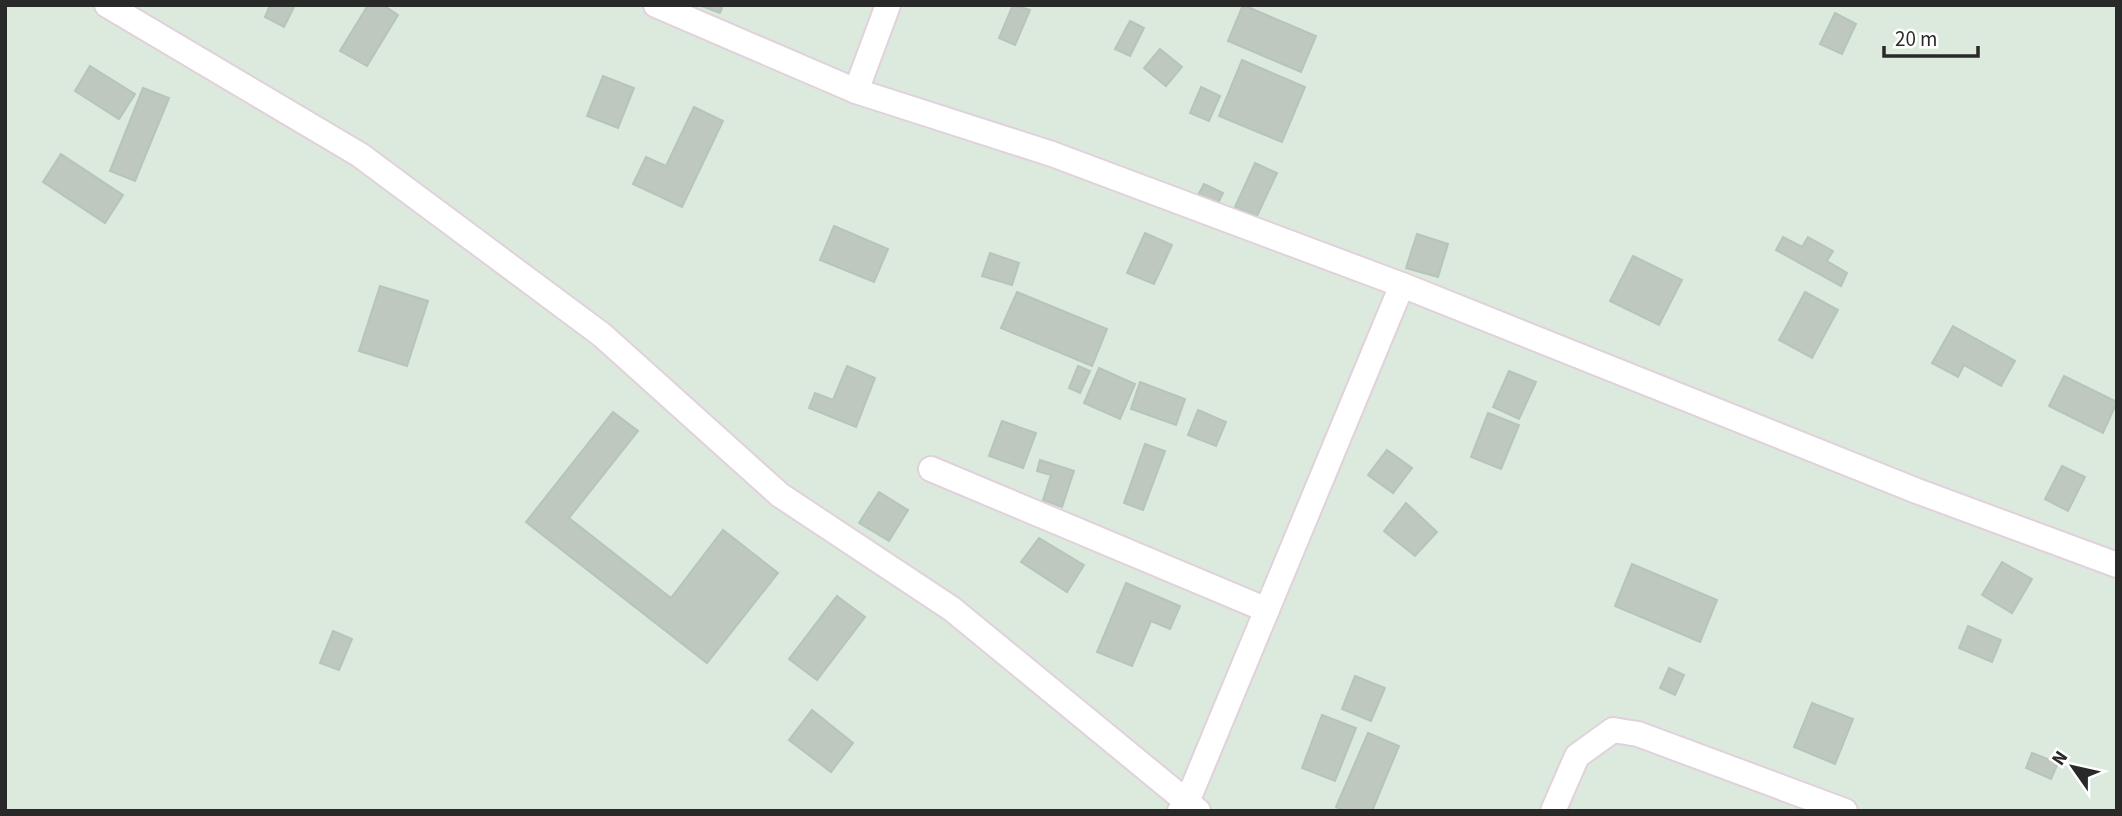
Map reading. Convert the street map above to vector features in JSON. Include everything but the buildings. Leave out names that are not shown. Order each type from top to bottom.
[{"type":"street","points":[[107,5],[371,163],[603,335],[780,495],[952,609],[1189,808],[1267,610],[1402,285]]},
{"type":"street","points":[[656,5],[856,91],[1052,154],[1402,285],[1917,491],[2117,565]]},
{"type":"street","points":[[856,91],[888,5]]},
{"type":"street","points":[[931,468],[1267,610]]},
{"type":"street","points":[[1553,811],[1577,755],[1613,730],[1638,734],[1845,811]]}]
